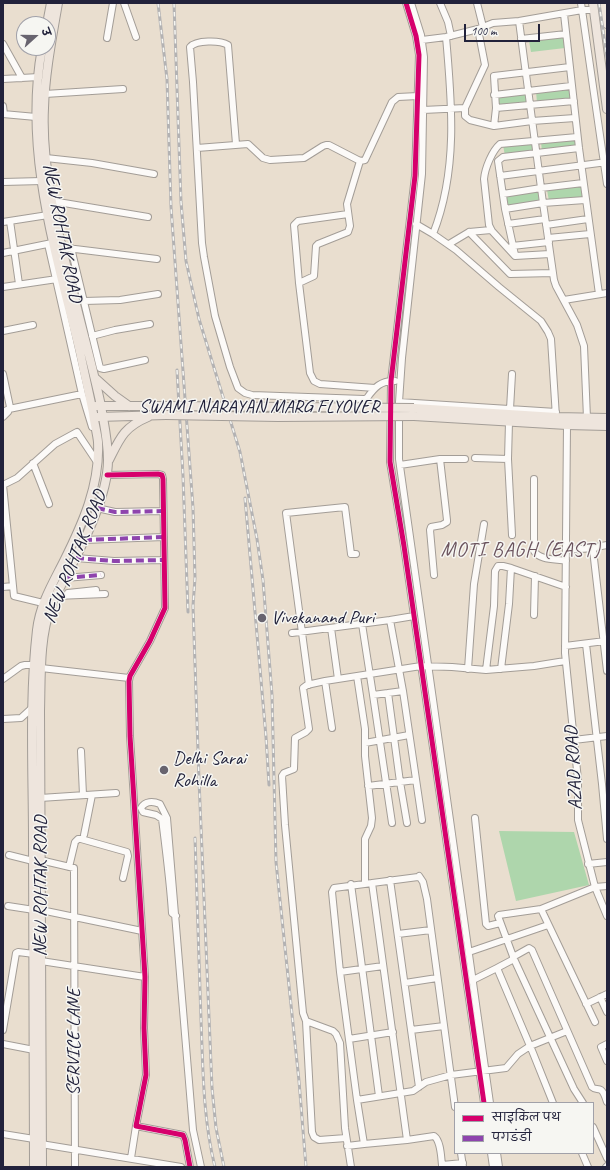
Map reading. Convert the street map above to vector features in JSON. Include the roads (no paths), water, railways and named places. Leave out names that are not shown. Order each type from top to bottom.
[{"type":"main road","points":[[49,16],[51,3]]},
{"type":"main road","name":"NEW ROHTAK ROAD","points":[[37,861],[40,798],[38,626],[43,604],[88,509],[95,482],[98,440],[56,244],[45,148],[44,109],[48,57],[58,3]]},
{"type":"main road","points":[[594,7],[607,110]]},
{"type":"main road","points":[[605,7],[607,24]]},
{"type":"main road","name":"NEW ROHTAK ROAD","points":[[34,1167],[34,954],[37,910],[37,861],[33,706],[38,667],[46,626],[52,605],[76,558],[97,508],[107,475],[108,461],[108,439],[95,378],[48,215],[42,181],[36,117],[41,56]]},
{"type":"main road","points":[[95,378],[111,393],[129,406]]},
{"type":"main road","name":"SWAMI NARAYAN MARG FLYOVER","points":[[91,406],[166,406],[556,415],[607,418]]},
{"type":"main road","name":"SWAMI NARAYAN MARG FLYOVER","points":[[93,417],[152,415],[278,417],[414,412],[509,422],[607,426]]},
{"type":"main road","points":[[108,461],[118,443],[130,427],[134,423],[152,415]]},
{"type":"main road","name":"NEW ROHTAK ROAD","points":[[37,910],[41,961],[42,1167]]},
{"type":"street","points":[[107,38],[113,3]]},
{"type":"street","points":[[124,3],[136,37]]},
{"type":"street","points":[[406,3],[416,36],[419,55],[418,96],[415,176],[391,381],[390,462],[482,1071],[490,1102]]},
{"type":"street","points":[[412,3],[422,40],[424,57],[422,174],[400,382],[400,465],[473,980],[484,1102]]},
{"type":"street","points":[[433,234],[440,218],[450,166],[452,109],[448,22],[440,3]]},
{"type":"street","points":[[476,3],[481,28],[484,65],[465,108],[465,116],[468,119],[494,126],[532,121],[575,118]]},
{"type":"street","points":[[582,3],[607,184]]},
{"type":"street","points":[[422,40],[448,37],[481,28],[493,23],[519,21],[564,14],[594,7]]},
{"type":"street","points":[[564,14],[577,137],[599,294]]},
{"type":"street","points":[[519,21],[553,273],[556,286],[580,330],[584,346],[587,418]]},
{"type":"street","points":[[521,39],[566,34]]},
{"type":"street","points":[[236,144],[228,45],[220,42],[196,43],[190,47],[190,52],[202,243],[215,316],[223,346],[238,388],[252,395],[364,399],[367,398],[375,388],[382,383],[391,381],[400,382]]},
{"type":"street","points":[[3,44],[22,78]]},
{"type":"street","points":[[494,126],[496,108],[494,76],[570,67]]},
{"type":"street","points":[[3,79],[39,77]]},
{"type":"street","points":[[494,95],[572,86]]},
{"type":"street","points":[[45,94],[123,89]]},
{"type":"street","points":[[197,148],[248,144],[263,158],[270,160],[304,158],[322,146],[329,145],[360,161],[365,160],[380,125],[395,98],[418,96]]},
{"type":"street","points":[[496,108],[574,101]]},
{"type":"street","points":[[3,106],[3,114],[36,117]]},
{"type":"street","points":[[423,110],[465,108]]},
{"type":"street","points":[[597,111],[607,110]]},
{"type":"street","points":[[515,256],[491,230],[484,179],[491,158],[500,144],[577,137]]},
{"type":"street","points":[[515,256],[505,209],[498,161],[500,159],[579,148]]},
{"type":"street","points":[[46,158],[92,163],[154,174]]},
{"type":"street","points":[[299,283],[314,276],[316,246],[348,232],[350,226],[348,201],[360,161]]},
{"type":"street","points":[[500,176],[605,162]]},
{"type":"street","points":[[3,182],[42,181]]},
{"type":"street","points":[[503,194],[583,183]]},
{"type":"street","points":[[505,209],[543,203],[585,200]]},
{"type":"street","points":[[52,201],[148,217]]},
{"type":"street","points":[[348,214],[295,222],[294,228],[299,283],[310,373],[314,381],[320,384],[375,388]]},
{"type":"street","points":[[3,222],[48,215]]},
{"type":"street","points":[[508,224],[588,219]]},
{"type":"street","points":[[10,221],[19,284]]},
{"type":"street","points":[[399,402],[510,409],[556,415],[550,339],[545,326],[541,321],[499,288],[449,244],[416,224]]},
{"type":"street","points":[[449,244],[469,232],[491,230]]},
{"type":"street","points":[[469,232],[510,274],[553,273]]},
{"type":"street","points":[[512,246],[590,234]]},
{"type":"street","points":[[56,244],[57,279],[82,394],[95,441],[96,461]]},
{"type":"street","points":[[3,253],[56,244],[71,248],[157,259]]},
{"type":"street","points":[[71,248],[92,336],[102,369],[145,360]]},
{"type":"street","points":[[515,256],[550,254]]},
{"type":"street","points":[[3,287],[57,279]]},
{"type":"street","points":[[564,300],[607,293]]},
{"type":"street","points":[[84,302],[120,300],[158,294]]},
{"type":"street","points":[[92,336],[115,330],[150,324]]},
{"type":"street","points":[[3,330],[34,325]]},
{"type":"street","points":[[3,374],[10,404],[9,409],[3,417]]},
{"type":"street","points":[[510,409],[512,374]]},
{"type":"street","points":[[3,412],[9,409],[82,394]]},
{"type":"street","points":[[509,422],[508,460],[512,535]]},
{"type":"street","name":"AZAD ROAD","points":[[567,425],[565,661],[578,780],[578,820],[588,864],[595,887],[606,912]]},
{"type":"street","points":[[43,604],[14,596],[3,485],[17,478],[55,444],[77,432],[96,461]]},
{"type":"street","points":[[475,458],[508,460]]},
{"type":"street","points":[[400,465],[440,459],[466,459]]},
{"type":"street","points":[[434,575],[430,530],[431,527],[442,525],[447,522],[440,459]]},
{"type":"street","points":[[33,463],[49,504]]},
{"type":"street","points":[[107,475],[162,475],[165,608],[150,640],[129,678],[130,736],[144,977],[146,1075],[131,1158]]},
{"type":"street","points":[[534,479],[534,551],[540,556],[566,561]]},
{"type":"street","points":[[309,684],[286,513],[345,507],[352,554],[356,554]]},
{"type":"street","points":[[97,508],[115,512],[163,511]]},
{"type":"street","points":[[468,669],[474,584],[484,524]]},
{"type":"street","points":[[84,540],[164,537]]},
{"type":"street","points":[[566,550],[594,548],[607,545]]},
{"type":"street","points":[[594,548],[593,552],[605,641],[607,671]]},
{"type":"street","points":[[76,558],[114,561],[164,560]]},
{"type":"street","points":[[486,670],[495,600],[495,571],[498,566],[511,568],[566,586]]},
{"type":"street","points":[[501,669],[509,604],[511,568]]},
{"type":"street","points":[[65,578],[101,575]]},
{"type":"street","points":[[534,615],[535,576]]},
{"type":"street","points":[[3,587],[13,586]]},
{"type":"street","points":[[57,595],[96,590]]},
{"type":"street","points":[[57,595],[105,594]]},
{"type":"street","points":[[292,632],[302,632],[414,616]]},
{"type":"street","points":[[390,620],[422,820]]},
{"type":"street","points":[[362,624],[392,823]]},
{"type":"street","points":[[331,628],[338,679]]},
{"type":"street","points":[[564,646],[605,641]]},
{"type":"street","points":[[586,644],[607,839]]},
{"type":"street","points":[[346,1138],[319,1140],[314,1137],[312,1132],[306,1021],[303,1013],[285,825],[282,776],[284,773],[294,769],[295,738],[309,729],[303,690],[304,686],[325,681],[421,666],[486,670],[534,666],[565,661]]},
{"type":"street","points":[[5,676],[25,665],[129,678]]},
{"type":"street","points":[[357,676],[364,722],[368,786],[372,818],[371,826],[366,839],[369,883],[384,966],[407,1140]]},
{"type":"street","points":[[325,681],[332,728]]},
{"type":"street","points":[[373,695],[402,692]]},
{"type":"street","points":[[388,693],[407,823]]},
{"type":"street","points":[[3,719],[21,718],[33,706]]},
{"type":"street","points":[[365,742],[409,735]]},
{"type":"street","points":[[574,740],[607,736]]},
{"type":"street","points":[[81,751],[83,795]]},
{"type":"street","points":[[368,786],[416,780]]},
{"type":"street","points":[[40,798],[116,793]]},
{"type":"street","points":[[84,835],[92,795]]},
{"type":"street","points":[[176,916],[172,913],[162,820],[156,815],[143,812],[141,808],[147,802],[160,804],[168,818],[176,916],[193,1130],[201,1167]]},
{"type":"street","points":[[475,818],[486,924],[488,926],[500,923]]},
{"type":"street","points":[[10,855],[69,867],[75,842],[78,839],[81,839],[127,852],[128,856],[123,878]]},
{"type":"street","points":[[588,864],[607,862]]},
{"type":"street","name":"SERVICE LANE","points":[[69,867],[74,868],[75,1167]]},
{"type":"street","points":[[364,1144],[340,972],[332,892],[334,888],[351,884],[418,876],[421,878],[426,893],[454,1102]]},
{"type":"street","points":[[390,880],[419,1087]]},
{"type":"street","points":[[351,884],[380,1096]]},
{"type":"street","points":[[582,1102],[574,1089],[514,958],[498,916],[541,909],[595,887],[607,886]]},
{"type":"street","points":[[8,906],[74,916],[142,931]]},
{"type":"street","points":[[541,909],[595,1022]]},
{"type":"street","points":[[469,952],[548,925]]},
{"type":"street","points":[[398,934],[431,930]]},
{"type":"street","points":[[473,980],[497,968],[529,948],[532,950],[566,1031],[592,1087],[595,1089],[600,1089],[607,1102]]},
{"type":"street","points":[[3,1030],[16,953],[34,954]]},
{"type":"street","points":[[41,961],[144,977]]},
{"type":"street","points":[[340,972],[384,966]]},
{"type":"street","points":[[497,968],[553,1102]]},
{"type":"street","points":[[405,983],[437,978]]},
{"type":"street","points":[[586,1004],[607,994]]},
{"type":"street","points":[[600,997],[607,1012]]},
{"type":"street","points":[[306,1021],[333,1031],[339,1038],[342,1061],[346,1138],[351,1167]]},
{"type":"street","points":[[411,1030],[444,1026]]},
{"type":"street","points":[[357,1100],[413,1091],[426,1082],[451,1075],[506,1068],[518,1054],[530,1046],[566,1031]]},
{"type":"street","points":[[349,1039],[393,1032]]},
{"type":"street","points":[[3,1044],[34,1050]]},
{"type":"street","points":[[607,1044],[601,1047],[607,1061]]},
{"type":"street","points":[[136,1126],[183,1135],[190,1167]]},
{"type":"street","points":[[594,1129],[607,1158]]},
{"type":"street","points":[[3,1134],[34,1139]]},
{"type":"street","points":[[347,1146],[434,1136],[437,1138],[442,1166],[463,1165],[461,1154]]},
{"type":"street","points":[[41,1144],[181,1167]]},
{"type":"street","points":[[491,1154],[493,1167]]},
{"type":"street","points":[[497,1154],[499,1167]]},
{"type":"street","points":[[582,1154],[588,1167]]},
{"type":"railway","points":[[158,3],[167,79],[171,207],[193,508],[195,578],[193,606],[212,1088],[216,1128],[224,1167]]},
{"type":"railway","points":[[174,3],[181,202],[186,261],[199,319],[240,452],[257,539],[263,580],[272,695],[276,862],[299,1081],[306,1167]]},
{"type":"railway","points":[[599,3],[607,57]]},
{"type":"railway","points":[[177,370],[188,612]]},
{"type":"railway","points":[[245,498],[269,785]]},
{"type":"railway","points":[[195,838],[204,1094],[208,1131],[215,1167]]},
{"type":"place","name":"Vivekanand Puri","points":[[262,618]]},
{"type":"place","name":"Delhi Sarai Rohilla","points":[[164,770]]},
{"type":"district","name":"MOTI BAGH (EAST)","points":[[521,551]]}]
